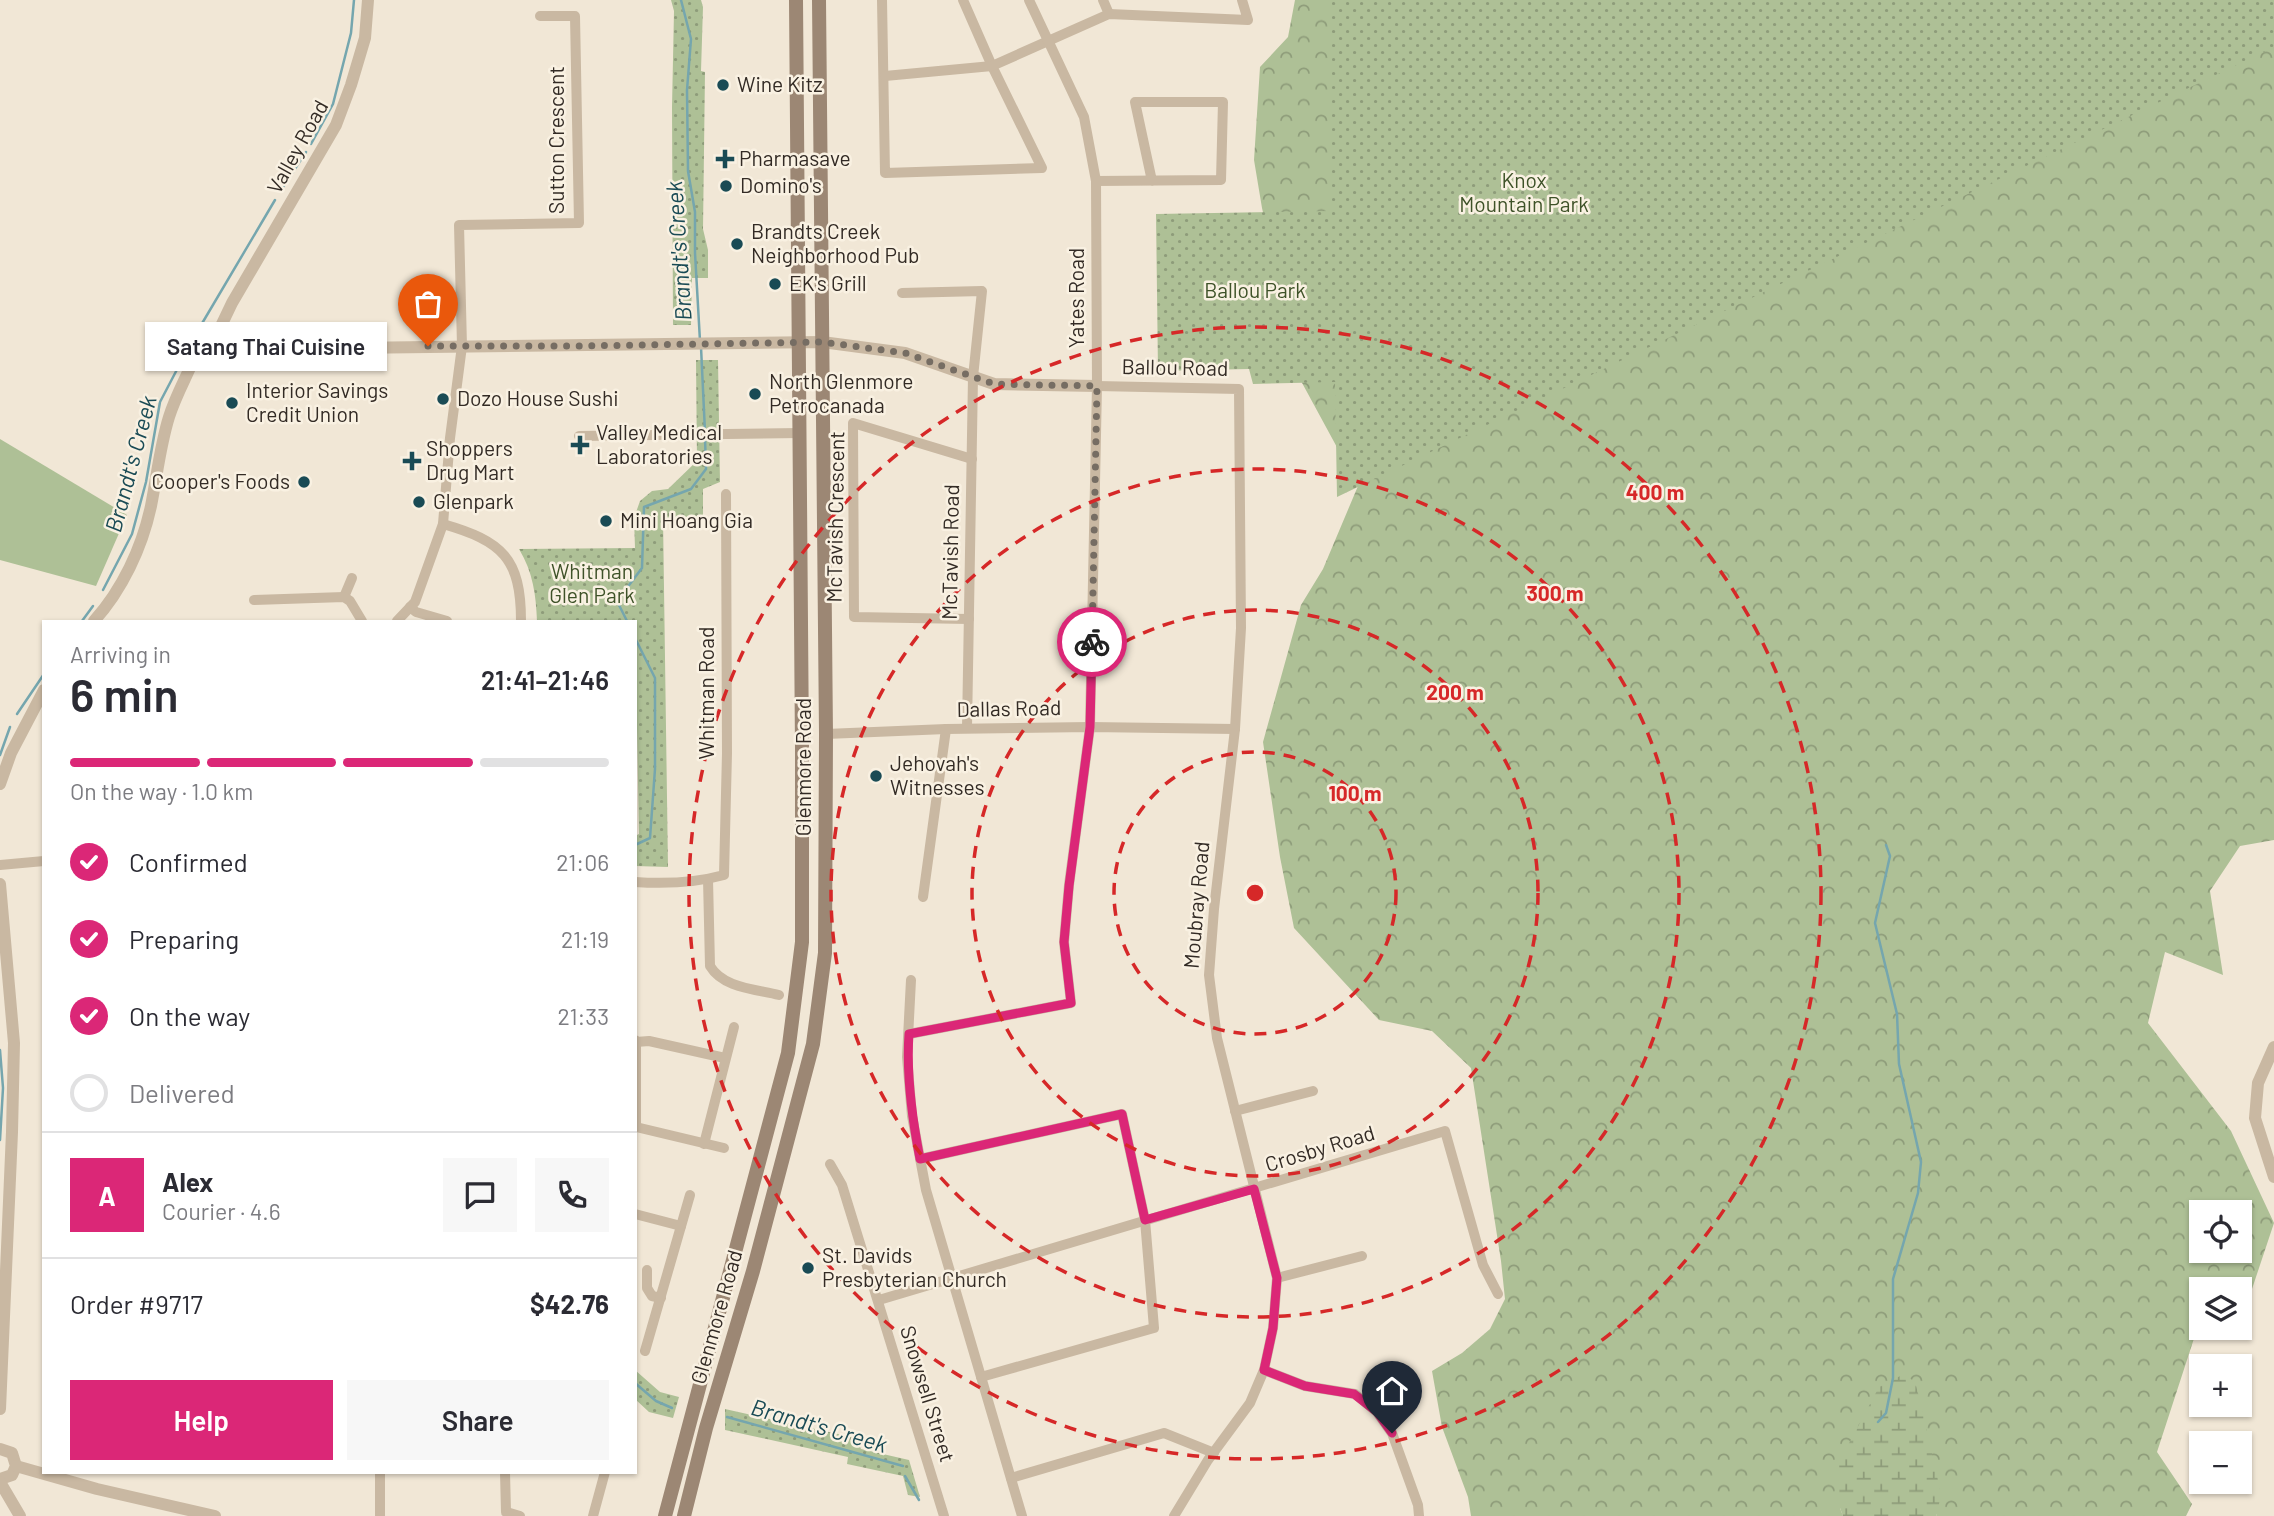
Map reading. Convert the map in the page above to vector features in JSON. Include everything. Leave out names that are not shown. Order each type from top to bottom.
[{"type":"main road","name":"Glenmore Road","points":[[665,1516],[788,1053],[802,942],[796,0]]},
{"type":"main road","name":"Glenmore Road","points":[[684,1516],[813,1044],[825,953],[826,734],[819,0]]},
{"type":"street","name":"Valley Road","points":[[219,358],[228,349],[221,326],[232,303],[336,125],[365,38],[368,0]]},
{"type":"street","points":[[882,0],[885,173],[1042,168],[963,0]]},
{"type":"street","name":"Yates Road","points":[[909,1034],[1071,1003],[1064,942],[1090,727],[1097,386],[1096,181],[1084,117],[1029,0]]},
{"type":"street","points":[[1103,0],[1109,13]]},
{"type":"street","points":[[885,76],[992,66],[1109,13],[1248,20],[1242,0]]},
{"type":"street","name":"Sutton Crescent","points":[[462,346],[459,225],[579,223],[575,16],[540,16]]},
{"type":"street","points":[[1096,181],[1152,181],[1221,180],[1223,102],[1135,102],[1152,181]]},
{"type":"street","name":"McTavish Road","points":[[902,293],[982,291],[973,377],[967,728]]},
{"type":"street","name":"Valley Road","points":[[95,620],[123,582],[139,545],[150,508],[166,428],[182,382],[202,339],[232,303]]},
{"type":"street","points":[[219,358],[203,355],[202,339],[213,332],[247,348],[269,349]]},
{"type":"street","name":"Ballou Road","points":[[269,349],[822,342],[905,353],[994,384],[1239,389]]},
{"type":"street","points":[[398,620],[415,601],[443,524],[450,438],[462,346]]},
{"type":"street","points":[[182,382],[202,363],[237,351],[269,349]]},
{"type":"street","name":"Moubray Road","points":[[1174,1516],[1250,1403],[1264,1370],[1273,1328],[1277,1278],[1217,1038],[1209,975],[1214,909],[1236,729],[1241,628],[1239,389]]},
{"type":"street","name":"McTavish Crescent","points":[[969,619],[854,617],[853,423],[972,459]]},
{"type":"street","points":[[579,436],[800,433]]},
{"type":"street","name":"Whitman Road","points":[[708,879],[724,875],[727,753],[726,494]]},
{"type":"street","points":[[443,524],[490,541],[513,566],[521,597],[521,620]]},
{"type":"street","points":[[344,597],[352,578]]},
{"type":"street","points":[[254,600],[344,597],[350,601],[361,620]]},
{"type":"street","points":[[410,607],[416,612],[444,620]]},
{"type":"street","points":[[0,784],[11,753],[42,694]]},
{"type":"street","name":"Dallas Road","points":[[826,734],[967,728],[1236,729]]},
{"type":"street","points":[[923,897],[946,729]]},
{"type":"street","points":[[0,864],[42,861]]},
{"type":"street","points":[[637,882],[664,884],[708,879],[710,966],[716,975],[727,982],[779,995]]},
{"type":"street","points":[[0,884],[14,1043],[0,1409]]},
{"type":"street","points":[[911,980],[907,1057],[912,1116],[926,1190],[1022,1516]]},
{"type":"street","points":[[704,1144],[734,1027]]},
{"type":"street","points":[[637,1041],[649,1041],[725,1058]]},
{"type":"street","points":[[2274,1047],[2258,1083],[2255,1118],[2274,1177]]},
{"type":"street","points":[[1235,1111],[1313,1091]]},
{"type":"street","points":[[920,1159],[1122,1114],[1145,1220],[1154,1328],[981,1377]]},
{"type":"street","points":[[637,1127],[724,1148]]},
{"type":"street","name":"Crosby Road","points":[[879,1300],[1445,1131],[1483,1265],[1498,1294]]},
{"type":"street","name":"Snowsell Street","points":[[830,1164],[842,1185],[944,1516]]},
{"type":"street","points":[[645,1351],[690,1195]]},
{"type":"street","points":[[637,1215],[681,1226]]},
{"type":"street","points":[[1277,1278],[1363,1256]]},
{"type":"street","points":[[647,1270],[647,1288],[652,1296],[660,1298]]},
{"type":"street","points":[[1264,1370],[1305,1386],[1354,1394],[1377,1412],[1392,1433],[1418,1505],[1419,1516]]},
{"type":"street","points":[[1011,1478],[1164,1433],[1214,1453]]},
{"type":"street","points":[[0,1449],[12,1453],[16,1466],[12,1475],[0,1481],[20,1516]]},
{"type":"street","points":[[16,1466],[42,1473]]},
{"type":"street","points":[[44,1474],[215,1516]]},
{"type":"street","points":[[380,1474],[380,1516]]},
{"type":"street","points":[[505,1474],[506,1513],[520,1516]]},
{"type":"street","points":[[593,1516],[604,1474]]},
{"type":"green space","points":[[671,0],[701,0],[703,7],[703,229],[708,250],[708,278],[692,278],[691,325],[673,325],[674,11]]},
{"type":"green space","points":[[1295,0],[2274,0],[2274,840],[2240,846],[2210,891],[2223,975],[2165,952],[2148,1023],[2231,1131],[2274,1223],[2252,1289],[2252,1277],[2189,1277],[2189,1340],[2194,1340],[2157,1452],[2192,1504],[2186,1516],[1936,1516],[1937,1514],[1840,1508],[1843,1516],[1471,1516],[1468,1497],[1442,1427],[1432,1371],[1462,1353],[1490,1329],[1505,1299],[1471,1068],[1432,1031],[1379,1020],[1294,928],[1280,857],[1263,742],[1301,605],[1323,569],[1358,486],[1301,381],[1262,208],[1254,160],[1260,67],[1288,37]]},
{"type":"green space","name":"Knox Mountain Park","points":[[1329,0],[2274,0],[2274,47],[1337,497],[1335,382],[1253,384],[1249,369],[1158,371],[1156,214],[1332,211]]},
{"type":"green space","name":"Whitman Glen Park","points":[[696,360],[718,360],[720,482],[703,489],[703,517],[663,518],[668,867],[637,866],[637,620],[537,620],[533,584],[519,549],[635,548],[634,518],[640,501],[652,491],[668,489],[697,461]]},
{"type":"green space","points":[[0,439],[127,515],[96,586],[0,560]]},
{"type":"green space","points":[[637,1372],[660,1392],[679,1397],[673,1418],[649,1412],[637,1401]]},
{"type":"green space","points":[[1904,1374],[1915,1382],[1922,1408],[1941,1494],[1937,1514],[1843,1516],[1840,1508],[1838,1464],[1879,1387]]},
{"type":"green space","points":[[725,1409],[856,1438],[861,1449],[909,1460],[920,1497],[908,1495],[903,1476],[847,1464],[848,1457],[725,1430]]},
{"type":"waterway","name":"Brandt's Creek","points":[[311,144],[333,104],[351,33],[354,0]]},
{"type":"waterway","name":"Brandt's Creek","points":[[681,0],[691,39],[687,90],[688,171],[695,212],[700,341]]},
{"type":"waterway","name":"Brandt's Creek","points":[[281,190],[306,152]]},
{"type":"waterway","name":"Brandt's Creek","points":[[103,590],[132,534],[146,482],[160,402],[194,337],[275,200]]},
{"type":"waterway","name":"Brandt's Creek","points":[[701,347],[705,432]]},
{"type":"waterway","name":"Brandt's Creek","points":[[626,620],[617,601],[642,568],[644,507],[691,489],[706,469],[705,438]]},
{"type":"waterway","name":"Brandt's Creek","points":[[83,620],[93,606]]},
{"type":"waterway","name":"Brandt's Creek","points":[[637,642],[655,678],[655,769],[650,838],[637,844]]},
{"type":"waterway","name":"Brandt's Creek","points":[[17,714],[42,677]]},
{"type":"waterway","name":"Brandt's Creek","points":[[0,755],[10,727]]},
{"type":"waterway","points":[[1878,1422],[1886,1413],[1893,1378],[1893,1279],[1918,1193],[1921,1162],[1899,1064],[1897,1014],[1875,923],[1890,856],[1886,845]]},
{"type":"waterway","name":"Brandt's Creek","points":[[0,1050],[3,1088],[0,1140]]},
{"type":"waterway","name":"Brandt's Creek","points":[[637,1385],[656,1401],[672,1408]]},
{"type":"waterway","name":"Brandt's Creek","points":[[727,1417],[903,1466]]},
{"type":"waterway","name":"Brandt's Creek","points":[[905,1476],[919,1500]]},
{"type":"way so far","points":[[428,346],[822,342],[905,353],[994,384],[1097,386],[1092,642]]},
{"type":"place","name":"Wine Kitz","points":[[723,85]]},
{"type":"place","name":"Pharmasave","points":[[725,159]]},
{"type":"place","name":"Domino's","points":[[726,186]]},
{"type":"place","name":"Brandts Creek Neighborhood Pub","points":[[737,244]]},
{"type":"place","name":"EK's Grill","points":[[775,284]]},
{"type":"place","name":"Satang Thai Cuisine","points":[[428,346]]},
{"type":"place","name":"North Glenmore Petrocanada","points":[[755,394]]},
{"type":"place","name":"Dozo House Sushi","points":[[443,399]]},
{"type":"place","name":"Interior Savings Credit Union","points":[[232,403]]},
{"type":"place","name":"Valley Medical Laboratories","points":[[580,445]]},
{"type":"place","name":"Shoppers Drug Mart","points":[[412,461]]},
{"type":"place","name":"Cooper's Foods","points":[[304,482]]},
{"type":"place","name":"Glenpark","points":[[419,502]]},
{"type":"place","name":"Mini Hoang Gia","points":[[606,521]]},
{"type":"place","name":"Jehovah's Witnesses","points":[[876,776]]},
{"type":"place","name":"St. Davids Presbyterian Church","points":[[808,1268]]},
{"type":"route","points":[[1092,642],[1090,727],[1064,942],[1071,1003],[909,1034],[907,1057],[912,1116],[920,1159],[1122,1114],[1145,1220],[1254,1189],[1277,1278],[1273,1328],[1264,1370],[1305,1386],[1354,1394],[1377,1412],[1392,1433]]},
{"type":"park label","name":"Ballou Park","points":[[1255,291]]}]
